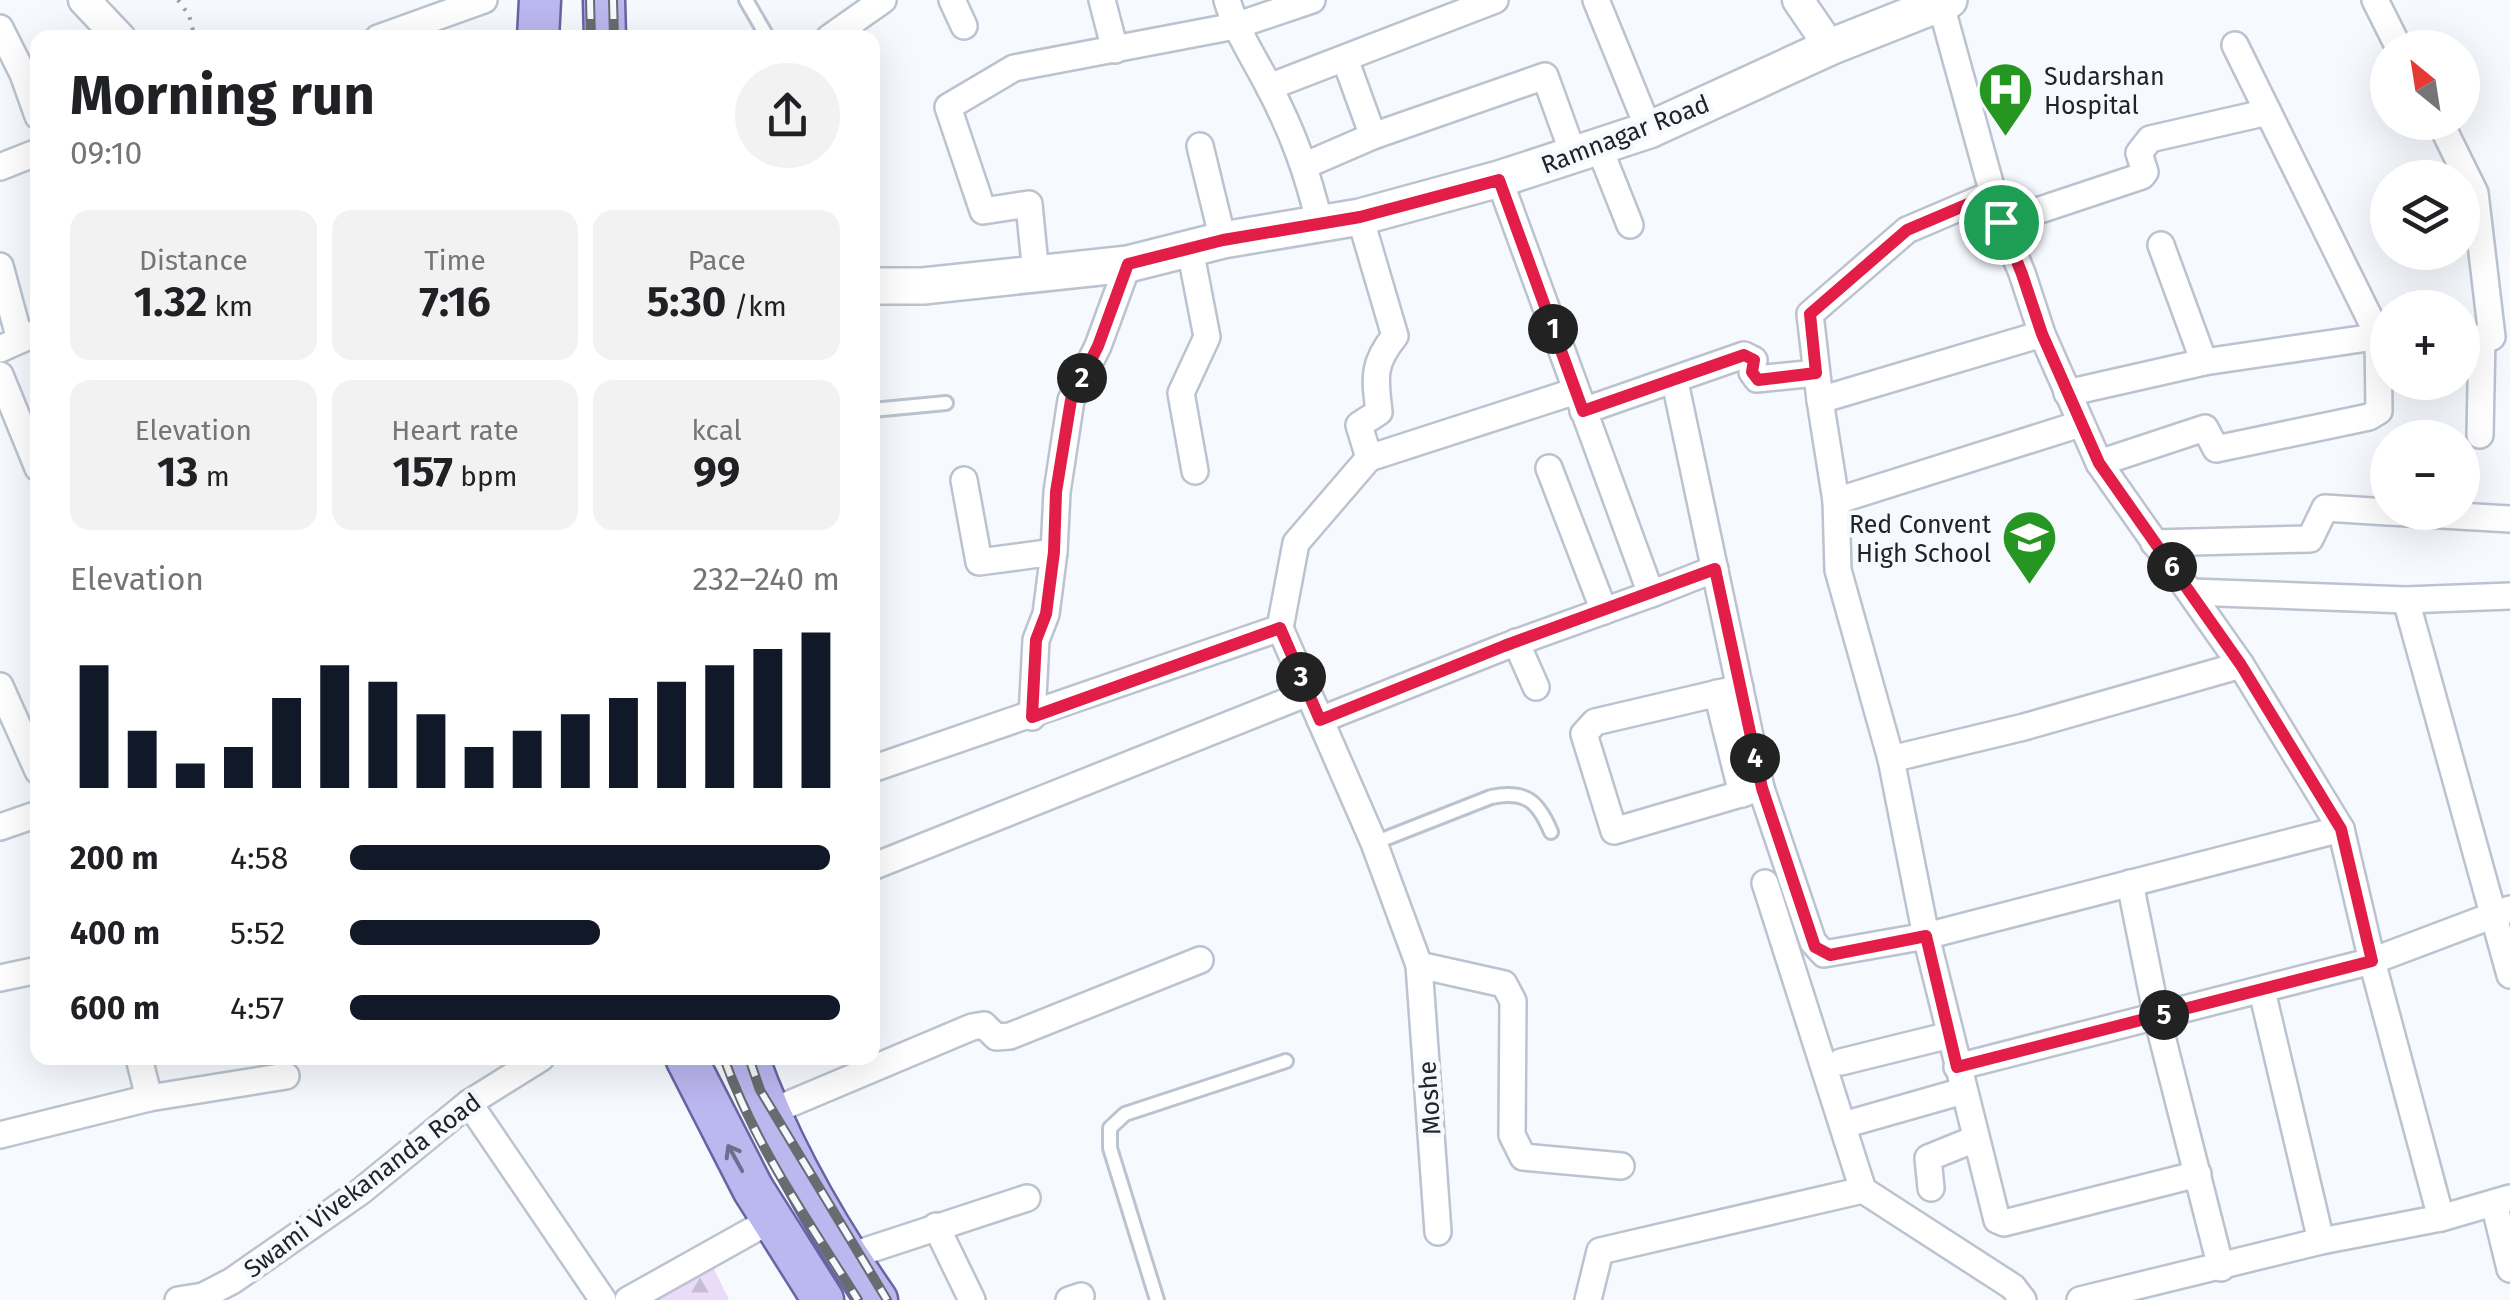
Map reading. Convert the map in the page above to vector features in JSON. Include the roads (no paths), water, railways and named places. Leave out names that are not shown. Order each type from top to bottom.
[{"type":"main road","points":[[538,30],[540,0]]},
{"type":"main road","points":[[604,0],[605,30]]},
{"type":"main road","name":"Ramnagar Road","points":[[880,286],[923,286],[1128,264],[1206,245],[1360,217],[1499,180],[1649,130],[1830,47],[1945,3]]},
{"type":"main road","points":[[689,1065],[770,1220],[823,1300]]},
{"type":"main road","points":[[751,1065],[768,1112],[808,1190],[877,1300]]},
{"type":"street","points":[[84,0],[112,30]]},
{"type":"street","points":[[400,30],[484,0]]},
{"type":"street","points":[[840,30],[882,0]]},
{"type":"street","points":[[952,0],[964,26]]},
{"type":"street","points":[[1102,0],[1115,50]]},
{"type":"street","points":[[1227,0],[1235,26],[1270,87],[1306,165],[1320,225]]},
{"type":"street","points":[[1036,275],[1029,204],[982,211],[948,107],[1014,68],[1235,26],[1312,0]]},
{"type":"street","points":[[1270,87],[1495,0]]},
{"type":"street","points":[[1580,0],[1582,4],[1594,0],[1649,130]]},
{"type":"street","points":[[1798,0],[1830,47]]},
{"type":"street","points":[[2375,0],[2390,30]]},
{"type":"street","points":[[1945,3],[2001,222],[2080,424],[2099,463],[2241,665],[2341,829],[2441,1218]]},
{"type":"street","points":[[0,28],[30,94]]},
{"type":"street","points":[[2234,45],[2370,310]]},
{"type":"street","points":[[1345,59],[1374,136]]},
{"type":"street","points":[[1306,165],[1374,136],[1545,76],[1630,224]]},
{"type":"street","points":[[2001,222],[2142,176],[2145,172],[2139,153],[2150,140],[2268,112]]},
{"type":"street","points":[[2449,140],[2475,193],[2486,336],[2480,435]]},
{"type":"street","points":[[1195,472],[1181,393],[1207,338],[1200,146]]},
{"type":"street","points":[[0,167],[30,155]]},
{"type":"street","points":[[1499,180],[1650,594]]},
{"type":"street","points":[[1994,193],[1907,230],[1810,314],[1836,502],[1838,570],[1891,758],[1926,936],[1995,1216],[2004,1223],[2198,1174]]},
{"type":"street","points":[[1360,217],[1395,336],[1374,374],[1379,412],[1359,424],[1369,458]]},
{"type":"street","points":[[2161,245],[2204,362]]},
{"type":"street","points":[[1032,717],[1036,640],[1046,614],[1056,492],[1071,400],[1098,346],[1128,264]]},
{"type":"street","points":[[0,266],[19,340]]},
{"type":"street","points":[[1820,400],[2042,334]]},
{"type":"street","points":[[2067,393],[2204,362],[2370,337]]},
{"type":"street","points":[[880,766],[1032,717],[1280,628],[1296,542],[1369,458],[1580,401],[1675,382],[1744,355],[1754,360],[1752,372],[1758,380],[1816,373]]},
{"type":"street","points":[[0,375],[30,448]]},
{"type":"street","points":[[1675,382],[1715,569],[1729,690],[1752,791],[1819,951],[1830,955],[1926,936],[2341,829]]},
{"type":"street","points":[[2099,463],[2205,428],[2216,449],[2375,416],[2380,400]]},
{"type":"street","points":[[1836,502],[2080,424]]},
{"type":"street","points":[[1549,468],[1604,611]]},
{"type":"street","points":[[964,480],[979,562],[1054,552]]},
{"type":"street","points":[[2154,543],[2310,539],[2326,508],[2370,511]]},
{"type":"street","points":[[2480,517],[2510,519]]},
{"type":"street","points":[[1320,720],[1715,569]]},
{"type":"street","points":[[2191,592],[2406,600],[2510,596]]},
{"type":"street","points":[[2406,600],[2501,913],[2510,975]]},
{"type":"street","name":"Moshe","points":[[1280,628],[1374,843],[1419,965],[1438,1232]]},
{"type":"street","points":[[1516,642],[1536,687]]},
{"type":"street","points":[[1891,758],[2024,727],[2241,665]]},
{"type":"street","points":[[0,686],[5,716],[30,758]]},
{"type":"street","points":[[1729,690],[1594,722],[1584,734],[1614,831],[1752,791]]},
{"type":"street","points":[[880,865],[1308,693]]},
{"type":"street","points":[[0,827],[30,817]]},
{"type":"street","points":[[1765,882],[1863,1190],[2013,1287],[2023,1300]]},
{"type":"street","points":[[2130,884],[2157,1017],[2221,1268]]},
{"type":"street","points":[[1854,1122],[1960,1079],[2157,1017],[2372,961],[2501,913]]},
{"type":"street","points":[[768,1112],[972,1027],[984,1025],[996,1036],[1010,1036],[1200,960]]},
{"type":"street","points":[[1419,965],[1504,984],[1510,990],[1512,1134],[1524,1157],[1620,1166]]},
{"type":"street","points":[[0,978],[30,972]]},
{"type":"street","points":[[2262,991],[2321,1242]]},
{"type":"street","points":[[1841,1062],[1950,1035]]},
{"type":"street","points":[[141,1065],[149,1098]]},
{"type":"street","name":"Swami Vivekananda Road","points":[[178,1300],[203,1296],[232,1281],[360,1192],[469,1103],[530,1065]]},
{"type":"street","points":[[0,1136],[149,1098],[286,1076]]},
{"type":"street","points":[[469,1103],[604,1300]]},
{"type":"street","points":[[1932,1188],[1928,1158],[1975,1139]]},
{"type":"street","points":[[1588,1300],[1600,1251],[1863,1190]]},
{"type":"street","points":[[847,1256],[1028,1198]]},
{"type":"street","points":[[2080,1300],[2502,1201],[2510,1269]]},
{"type":"street","points":[[628,1300],[770,1220]]},
{"type":"street","points":[[936,1226],[972,1300]]},
{"type":"lane","points":[[746,0],[763,30]]},
{"type":"lane","points":[[880,409],[946,403]]},
{"type":"lane","points":[[1374,843],[1506,794],[1520,796],[1540,808],[1551,832]]},
{"type":"lane","points":[[1157,1300],[1110,1148],[1110,1128],[1125,1114],[1286,1061]]},
{"type":"railway","points":[[590,0],[591,30]]},
{"type":"railway","points":[[613,0],[614,30]]},
{"type":"railway","points":[[727,1065],[767,1153],[858,1300]]},
{"type":"railway","points":[[751,1065],[760,1090],[887,1300]]},
{"type":"place","name":"Sudarshan Hospital","points":[[2005,139]]},
{"type":"place","name":"Red Convent High School","points":[[2030,587]]}]
